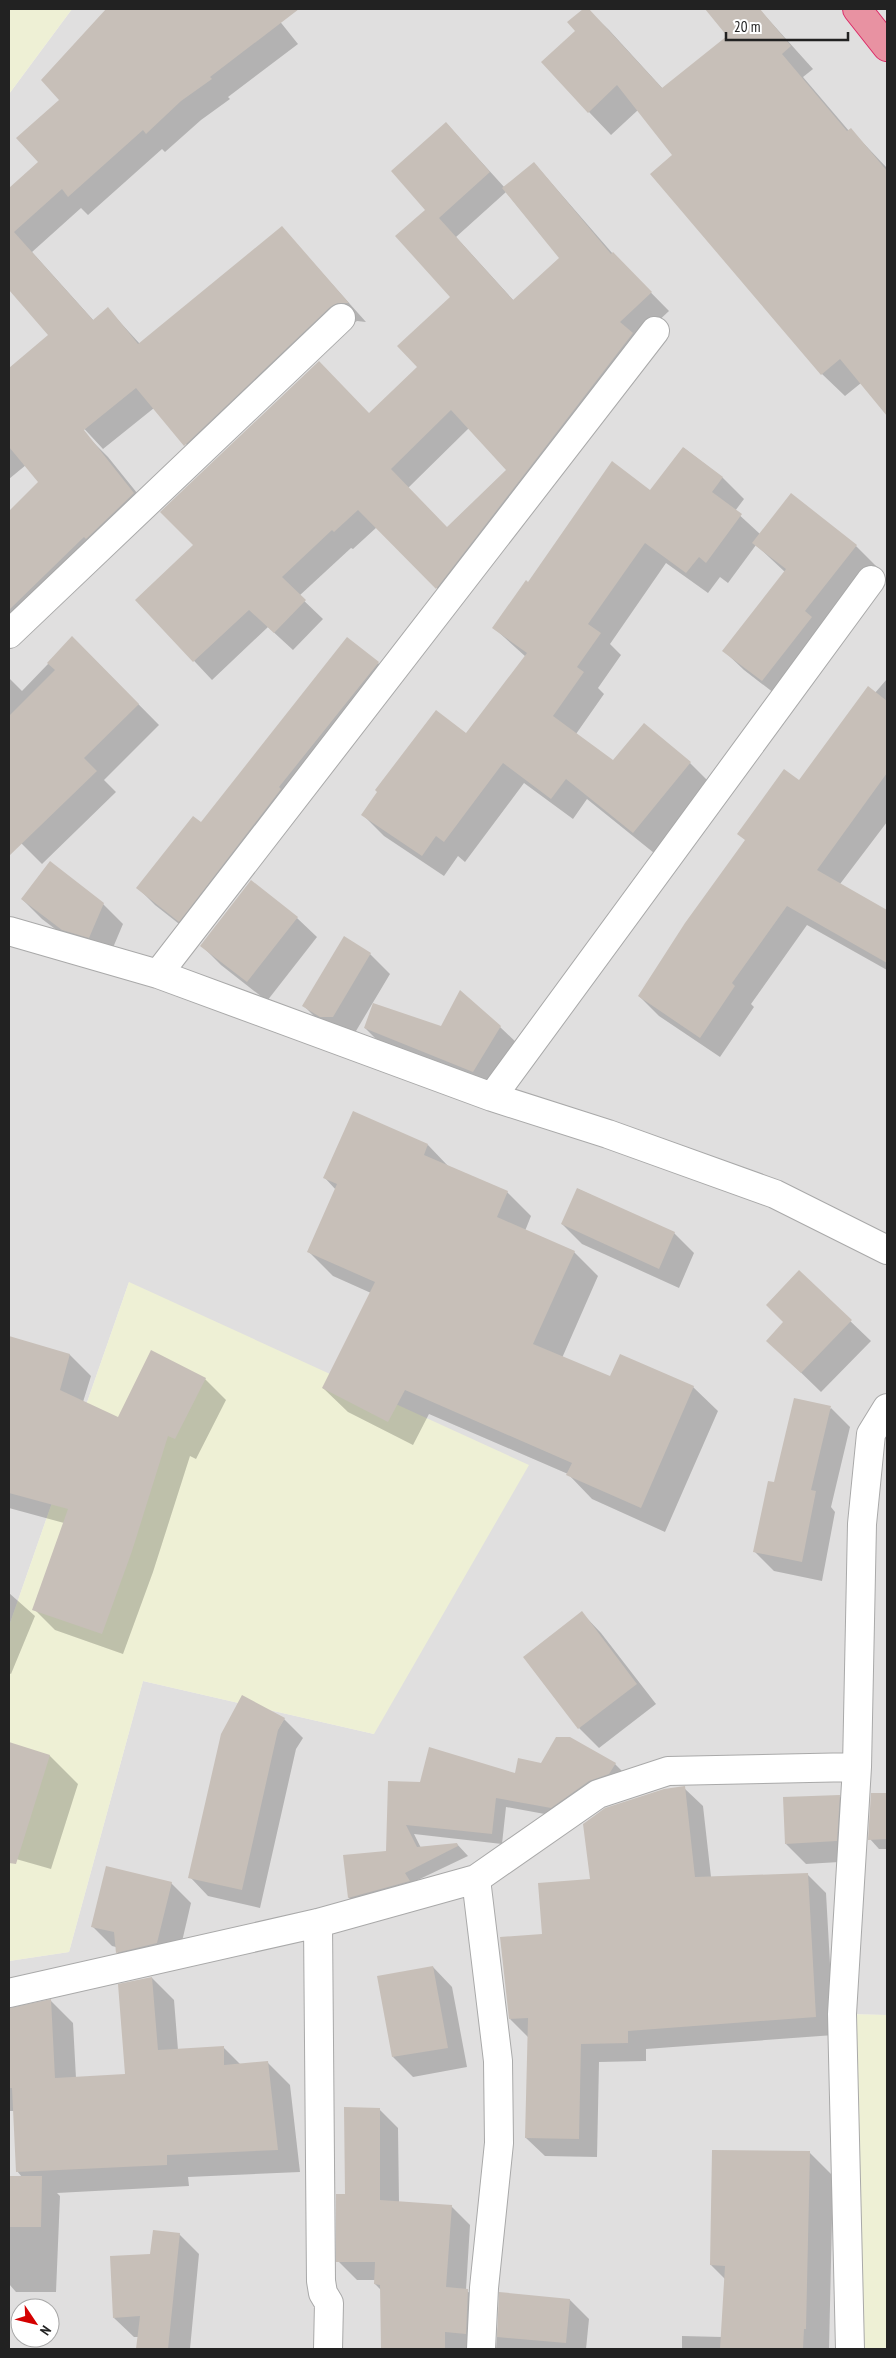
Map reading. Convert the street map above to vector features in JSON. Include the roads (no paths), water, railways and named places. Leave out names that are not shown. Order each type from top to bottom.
[{"type":"highway","points":[[857,9],[887,47]]},
{"type":"street","points":[[9,634],[341,318]]},
{"type":"street","points":[[158,974],[656,330]]},
{"type":"street","points":[[492,1098],[871,580]]},
{"type":"street","points":[[9,931],[158,974],[492,1098],[608,1134],[775,1194],[887,1250]]},
{"type":"street","points":[[850,2349],[842,2014],[857,1767],[863,1515],[871,1434],[887,1408]]},
{"type":"street","points":[[9,1993],[318,1923],[476,1879],[598,1794],[668,1771],[857,1767]]},
{"type":"street","points":[[476,1879],[498,2061],[499,2143],[484,2288],[481,2349]]},
{"type":"street","points":[[318,1923],[321,2281],[323,2293],[329,2303],[328,2349]]}]
